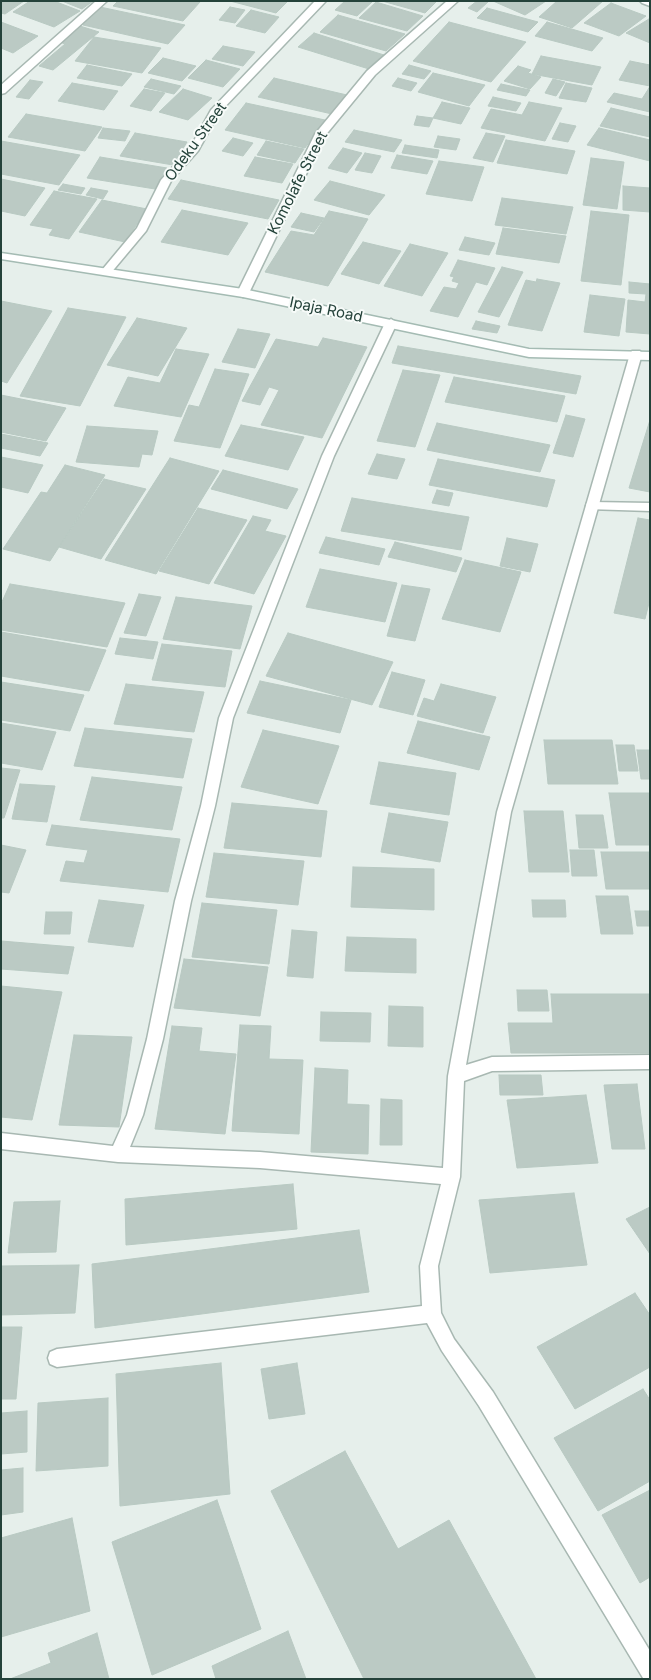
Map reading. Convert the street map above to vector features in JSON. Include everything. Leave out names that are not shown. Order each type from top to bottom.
[{"type":"street","points":[[1,90],[102,1]]},
{"type":"street","name":"Odeku Street","points":[[106,272],[142,229],[166,180],[194,149],[215,112],[321,1]]},
{"type":"street","name":"Komolafe Street","points":[[243,292],[319,136],[371,73],[429,20],[453,1]]},
{"type":"street","points":[[644,1],[650,3]]},
{"type":"street","name":"Ipaja Road","points":[[1,256],[243,292],[529,353],[643,355]]},
{"type":"street","points":[[118,1154],[135,1115],[155,1039],[183,901],[208,806],[226,718],[328,456],[391,323]]},
{"type":"street","points":[[643,355],[592,506],[504,812],[456,1076],[451,1177],[429,1266],[432,1314],[448,1344],[486,1399],[650,1671]]},
{"type":"street","points":[[592,506],[650,507]]},
{"type":"street","points":[[456,1076],[492,1064],[650,1062]]},
{"type":"street","points":[[1,1141],[118,1154],[260,1160],[451,1177]]},
{"type":"street","points":[[57,1358],[432,1314]]},
{"type":"building","points":[[1,1],[24,1],[5,14],[1,13]]},
{"type":"building","points":[[30,1],[54,1],[80,11],[54,27],[13,12]]},
{"type":"building","points":[[62,1],[93,1],[82,9]]},
{"type":"building","points":[[118,1],[200,2],[183,21],[113,6]]},
{"type":"building","points":[[230,1],[288,1],[276,13]]},
{"type":"building","points":[[345,1],[373,1],[357,16],[335,10]]},
{"type":"building","points":[[382,1],[437,1],[425,13]]},
{"type":"building","points":[[477,1],[488,2],[477,12],[468,8]]},
{"type":"building","points":[[493,1],[546,1],[525,15]]},
{"type":"building","points":[[557,1],[603,1],[572,28],[539,17]]},
{"type":"building","points":[[376,2],[423,16],[407,31],[359,18]]},
{"type":"building","points":[[611,3],[646,16],[619,36],[584,23]]},
{"type":"building","points":[[100,7],[185,25],[168,44],[83,25]]},
{"type":"building","points":[[230,7],[245,10],[235,23],[219,20]]},
{"type":"building","points":[[487,8],[538,22],[528,32],[477,18]]},
{"type":"building","points":[[251,10],[279,17],[265,33],[236,26]]},
{"type":"building","points":[[338,15],[405,34],[386,51],[320,32]]},
{"type":"building","points":[[649,19],[650,43],[626,33]]},
{"type":"building","points":[[1,22],[38,36],[13,53],[1,48]]},
{"type":"building","points":[[449,22],[526,42],[491,82],[413,61]]},
{"type":"building","points":[[547,22],[603,38],[592,51],[535,36]]},
{"type":"building","points":[[80,26],[99,32],[53,70],[39,66],[65,44],[60,42]]},
{"type":"building","points":[[314,33],[384,55],[369,69],[298,47]]},
{"type":"building","points":[[94,37],[161,48],[142,73],[75,61]]},
{"type":"building","points":[[223,46],[255,52],[243,66],[212,59]]},
{"type":"building","points":[[541,56],[601,67],[592,85],[532,74]]},
{"type":"building","points":[[163,58],[196,66],[182,81],[148,73]]},
{"type":"building","points":[[206,60],[240,69],[223,87],[188,78]]},
{"type":"building","points":[[630,61],[650,65],[650,86],[619,80]]},
{"type":"building","points":[[87,65],[132,74],[122,86],[77,78]]},
{"type":"building","points":[[409,65],[431,71],[424,79],[402,74]]},
{"type":"building","points":[[518,66],[531,70],[528,73],[541,77],[530,89],[504,81]]},
{"type":"building","points":[[433,73],[485,85],[469,106],[418,92]]},
{"type":"building","points":[[274,78],[347,95],[332,114],[258,97]]},
{"type":"building","points":[[398,78],[417,83],[411,91],[392,86]]},
{"type":"building","points":[[151,79],[181,86],[174,94],[144,87]]},
{"type":"building","points":[[553,79],[565,82],[556,96],[545,93]]},
{"type":"building","points":[[30,80],[43,82],[29,99],[16,97]]},
{"type":"building","points":[[72,83],[118,91],[104,110],[58,101]]},
{"type":"building","points":[[566,83],[592,88],[586,102],[559,98]]},
{"type":"building","points":[[501,84],[530,90],[526,96],[497,90]]},
{"type":"building","points":[[649,88],[650,112],[607,102],[614,93],[642,99]]},
{"type":"building","points":[[144,89],[165,93],[151,111],[130,106]]},
{"type":"building","points":[[183,89],[212,98],[188,120],[159,112]]},
{"type":"building","points":[[493,97],[521,103],[516,111],[488,106]]},
{"type":"building","points":[[442,102],[470,108],[461,124],[433,118]]},
{"type":"building","points":[[529,102],[562,108],[545,141],[481,128],[491,109],[522,115]]},
{"type":"building","points":[[246,103],[325,120],[305,148],[225,130]]},
{"type":"building","points":[[611,108],[650,117],[650,137],[600,126]]},
{"type":"building","points":[[26,114],[102,127],[85,151],[8,137]]},
{"type":"building","points":[[417,116],[433,118],[429,127],[414,125]]},
{"type":"building","points":[[560,123],[576,126],[568,142],[552,139]]},
{"type":"building","points":[[103,128],[130,131],[125,141],[98,138]]},
{"type":"building","points":[[599,128],[650,140],[650,161],[587,145]]},
{"type":"building","points":[[354,130],[402,140],[394,152],[345,142]]},
{"type":"building","points":[[135,133],[187,142],[173,165],[120,156]]},
{"type":"building","points":[[486,133],[505,136],[493,162],[473,158]]},
{"type":"building","points":[[438,136],[460,139],[456,150],[434,147]]},
{"type":"building","points":[[233,138],[253,143],[243,156],[222,151]]},
{"type":"building","points":[[506,140],[575,151],[567,174],[497,163]]},
{"type":"building","points":[[1,141],[80,155],[59,185],[1,174]]},
{"type":"building","points":[[266,141],[304,149],[295,163],[257,155]]},
{"type":"building","points":[[405,145],[439,150],[437,158],[402,153]]},
{"type":"building","points":[[343,148],[362,153],[347,173],[328,168]]},
{"type":"building","points":[[365,153],[381,156],[372,173],[355,170]]},
{"type":"building","points":[[397,155],[433,161],[427,174],[391,168]]},
{"type":"building","points":[[100,157],[167,168],[155,189],[87,178]]},
{"type":"building","points":[[255,157],[293,164],[282,183],[244,176]]},
{"type":"building","points":[[591,158],[624,162],[617,209],[583,205]]},
{"type":"building","points":[[439,161],[484,167],[472,201],[426,194]]},
{"type":"building","points":[[1,179],[45,188],[25,216],[1,211]]},
{"type":"building","points":[[181,180],[279,200],[268,219],[168,199]]},
{"type":"building","points":[[330,181],[385,195],[369,215],[314,200]]},
{"type":"building","points":[[63,184],[85,188],[81,194],[58,190]]},
{"type":"building","points":[[623,186],[650,188],[650,212],[623,210]]},
{"type":"building","points":[[91,188],[108,191],[103,199],[86,195]]},
{"type":"building","points":[[54,191],[97,199],[69,239],[49,235],[53,229],[30,225]]},
{"type":"building","points":[[502,198],[573,207],[566,234],[495,225]]},
{"type":"building","points":[[102,200],[147,209],[125,242],[79,232]]},
{"type":"building","points":[[182,210],[248,223],[228,255],[161,242]]},
{"type":"building","points":[[329,211],[368,219],[328,286],[265,272],[291,231],[314,235]]},
{"type":"building","points":[[591,211],[629,215],[621,285],[581,281]]},
{"type":"building","points":[[301,213],[324,218],[314,232],[291,227]]},
{"type":"building","points":[[503,228],[566,236],[559,263],[496,254]]},
{"type":"building","points":[[465,237],[495,243],[489,255],[459,250]]},
{"type":"building","points":[[363,242],[401,251],[379,284],[341,274]]},
{"type":"building","points":[[410,244],[448,253],[422,296],[384,286]]},
{"type":"building","points":[[458,260],[495,268],[487,285],[476,282],[458,317],[430,311],[444,287],[456,289],[459,283],[452,281],[454,277],[450,276]]},
{"type":"building","points":[[502,267],[523,272],[499,317],[478,312]]},
{"type":"building","points":[[537,279],[560,283],[542,331],[508,325],[526,280],[536,282]]},
{"type":"building","points":[[629,282],[650,284],[650,334],[626,332],[628,300],[645,302],[646,294],[629,293]]},
{"type":"building","points":[[590,295],[625,299],[619,336],[584,332]]},
{"type":"building","points":[[1,301],[52,311],[7,383],[1,381]]},
{"type":"building","points":[[68,308],[126,317],[80,406],[20,396]]},
{"type":"building","points":[[137,318],[187,328],[158,376],[107,365]]},
{"type":"building","points":[[476,321],[500,326],[497,333],[472,329]]},
{"type":"building","points":[[238,329],[270,334],[255,368],[222,362]]},
{"type":"building","points":[[323,338],[367,347],[322,438],[261,425],[279,390],[269,387],[260,405],[242,401],[276,339],[318,347]]},
{"type":"building","points":[[398,346],[581,376],[576,394],[392,363]]},
{"type":"building","points":[[176,349],[209,354],[181,417],[114,406],[128,377],[160,383]]},
{"type":"building","points":[[215,369],[249,374],[220,448],[174,441],[189,405],[199,407]]},
{"type":"building","points":[[403,370],[440,375],[415,447],[377,441]]},
{"type":"building","points":[[454,377],[565,396],[557,422],[445,402]]},
{"type":"building","points":[[1,395],[66,408],[46,441],[1,432]]},
{"type":"building","points":[[566,415],[585,419],[573,457],[553,453]]},
{"type":"building","points":[[650,420],[650,492],[629,488]]},
{"type":"building","points":[[437,423],[550,445],[540,472],[427,450]]},
{"type":"building","points":[[241,425],[304,437],[288,470],[225,456]]},
{"type":"building","points":[[87,426],[158,431],[152,455],[142,454],[139,467],[76,462]]},
{"type":"building","points":[[1,434],[48,443],[40,456],[1,448]]},
{"type":"building","points":[[377,454],[405,459],[397,479],[368,474]]},
{"type":"building","points":[[1,457],[43,465],[28,493],[1,487]]},
{"type":"building","points":[[170,458],[219,471],[156,574],[105,560]]},
{"type":"building","points":[[438,459],[555,480],[547,507],[429,485]]},
{"type":"building","points":[[65,465],[105,475],[50,561],[3,549],[41,492],[47,493]]},
{"type":"building","points":[[223,470],[298,489],[287,509],[211,489]]},
{"type":"building","points":[[104,479],[146,489],[101,559],[59,547]]},
{"type":"building","points":[[437,490],[453,493],[449,506],[432,503]]},
{"type":"building","points":[[352,498],[469,517],[461,550],[341,531]]},
{"type":"building","points":[[198,508],[247,520],[209,584],[159,571]]},
{"type":"building","points":[[253,516],[271,520],[265,531],[286,536],[254,594],[214,583]]},
{"type":"building","points":[[638,518],[650,520],[650,599],[645,619],[614,613]]},
{"type":"building","points":[[326,537],[385,549],[379,565],[319,553]]},
{"type":"building","points":[[507,538],[538,544],[530,572],[500,566]]},
{"type":"building","points":[[395,542],[462,558],[456,572],[388,557]]},
{"type":"building","points":[[465,560],[521,572],[500,632],[442,619]]},
{"type":"building","points":[[320,569],[397,583],[385,622],[306,607]]},
{"type":"building","points":[[10,584],[125,603],[107,647],[1,630],[1,604]]},
{"type":"building","points":[[402,585],[430,589],[415,641],[387,636]]},
{"type":"building","points":[[139,594],[161,597],[146,636],[124,633]]},
{"type":"building","points":[[176,597],[252,606],[240,649],[163,639]]},
{"type":"building","points":[[1,632],[106,650],[89,691],[1,676]]},
{"type":"building","points":[[288,633],[393,662],[372,705],[266,676]]},
{"type":"building","points":[[120,638],[158,642],[153,659],[115,654]]},
{"type":"building","points":[[162,644],[232,651],[225,687],[152,680]]},
{"type":"building","points":[[392,672],[425,680],[413,715],[379,707]]},
{"type":"building","points":[[260,681],[351,700],[340,733],[247,713]]},
{"type":"building","points":[[1,682],[84,695],[70,731],[1,720]]},
{"type":"building","points":[[126,684],[204,692],[194,732],[114,724]]},
{"type":"building","points":[[441,684],[496,697],[483,733],[417,716],[424,698],[434,701]]},
{"type":"building","points":[[418,721],[490,737],[479,770],[407,753]]},
{"type":"building","points":[[1,723],[56,732],[42,770],[1,763]]},
{"type":"building","points":[[85,728],[192,739],[183,778],[74,766]]},
{"type":"building","points":[[263,730],[339,746],[318,804],[241,787]]},
{"type":"building","points":[[544,740],[612,740],[618,784],[548,784]]},
{"type":"building","points":[[616,745],[634,745],[638,771],[619,771]]},
{"type":"building","points":[[637,750],[650,750],[650,779],[641,779]]},
{"type":"building","points":[[379,762],[456,773],[449,815],[370,804]]},
{"type":"building","points":[[1,768],[20,770],[4,818],[1,818]]},
{"type":"building","points":[[92,777],[182,787],[172,830],[80,820]]},
{"type":"building","points":[[20,784],[55,786],[47,822],[12,819]]},
{"type":"building","points":[[609,793],[650,793],[650,845],[616,845]]},
{"type":"building","points":[[232,803],[327,811],[321,857],[224,848]]},
{"type":"building","points":[[524,811],[563,811],[569,872],[529,872]]},
{"type":"building","points":[[389,813],[448,822],[440,862],[381,852]]},
{"type":"building","points":[[576,815],[603,815],[608,848],[579,848]]},
{"type":"building","points":[[52,825],[180,839],[168,892],[60,881],[66,861],[84,863],[88,850],[46,845]]},
{"type":"building","points":[[1,845],[26,850],[9,893],[1,892]]},
{"type":"building","points":[[570,850],[594,850],[597,876],[572,876]]},
{"type":"building","points":[[601,852],[650,852],[650,889],[606,889]]},
{"type":"building","points":[[214,853],[304,861],[298,905],[206,897]]},
{"type":"building","points":[[353,867],[434,869],[434,910],[351,907]]},
{"type":"building","points":[[596,896],[628,896],[633,934],[601,934]]},
{"type":"building","points":[[99,900],[144,905],[133,947],[88,942]]},
{"type":"building","points":[[532,900],[565,900],[566,917],[533,917]]},
{"type":"building","points":[[202,903],[277,910],[269,964],[192,957]]},
{"type":"building","points":[[635,911],[650,911],[650,926],[637,926]]},
{"type":"building","points":[[46,912],[72,912],[70,934],[44,934]]},
{"type":"building","points":[[292,930],[317,932],[313,978],[287,976]]},
{"type":"building","points":[[347,937],[416,939],[416,973],[345,971]]},
{"type":"building","points":[[1,941],[74,947],[68,974],[1,969]]},
{"type":"building","points":[[184,959],[268,967],[260,1016],[174,1008]]},
{"type":"building","points":[[1,986],[62,992],[32,1120],[1,1117]]},
{"type":"building","points":[[517,990],[547,990],[549,1011],[518,1011]]},
{"type":"building","points":[[551,994],[650,994],[650,1053],[511,1053],[508,1023],[553,1023]]},
{"type":"building","points":[[389,1006],[423,1007],[423,1047],[388,1046]]},
{"type":"building","points":[[321,1012],[371,1013],[370,1042],[320,1041]]},
{"type":"building","points":[[240,1025],[271,1026],[269,1059],[303,1060],[299,1134],[232,1131]]},
{"type":"building","points":[[172,1026],[202,1028],[199,1051],[236,1054],[225,1134],[155,1129]]},
{"type":"building","points":[[74,1035],[132,1037],[119,1127],[59,1125]]},
{"type":"building","points":[[315,1068],[348,1070],[347,1104],[369,1105],[368,1154],[311,1152]]},
{"type":"building","points":[[499,1075],[541,1075],[543,1095],[500,1095]]},
{"type":"building","points":[[637,1084],[645,1149],[612,1149],[604,1085]]},
{"type":"building","points":[[586,1095],[598,1163],[517,1168],[507,1100]]},
{"type":"building","points":[[381,1099],[402,1100],[402,1145],[380,1145]]},
{"type":"building","points":[[293,1184],[297,1229],[126,1245],[125,1199]]},
{"type":"building","points":[[574,1193],[587,1265],[490,1273],[479,1200]]},
{"type":"building","points":[[60,1201],[56,1252],[8,1253],[14,1202]]},
{"type":"building","points":[[650,1207],[650,1254],[626,1219]]},
{"type":"building","points":[[359,1230],[369,1292],[95,1328],[92,1264]]},
{"type":"building","points":[[79,1265],[75,1313],[1,1315],[1,1266]]},
{"type":"building","points":[[635,1293],[650,1315],[650,1367],[575,1409],[537,1347]]},
{"type":"building","points":[[1,1327],[22,1327],[16,1399],[1,1399]]},
{"type":"building","points":[[221,1363],[230,1494],[120,1506],[116,1374]]},
{"type":"building","points":[[297,1363],[305,1414],[269,1419],[261,1369]]},
{"type":"building","points":[[643,1389],[650,1400],[650,1481],[598,1511],[554,1438]]},
{"type":"building","points":[[108,1398],[108,1466],[36,1471],[38,1403]]},
{"type":"building","points":[[27,1411],[27,1452],[1,1454],[1,1413]]},
{"type":"building","points":[[345,1451],[398,1549],[449,1520],[536,1679],[364,1679],[271,1491]]},
{"type":"building","points":[[23,1468],[23,1512],[1,1515],[1,1470]]},
{"type":"building","points":[[650,1490],[650,1577],[640,1583],[602,1515]]},
{"type":"building","points":[[217,1500],[261,1629],[152,1675],[112,1542]]},
{"type":"building","points":[[72,1518],[90,1611],[1,1637],[1,1538]]},
{"type":"building","points":[[288,1631],[306,1679],[216,1679],[212,1666]]},
{"type":"building","points":[[97,1633],[109,1679],[10,1679],[51,1663],[48,1653]]}]
